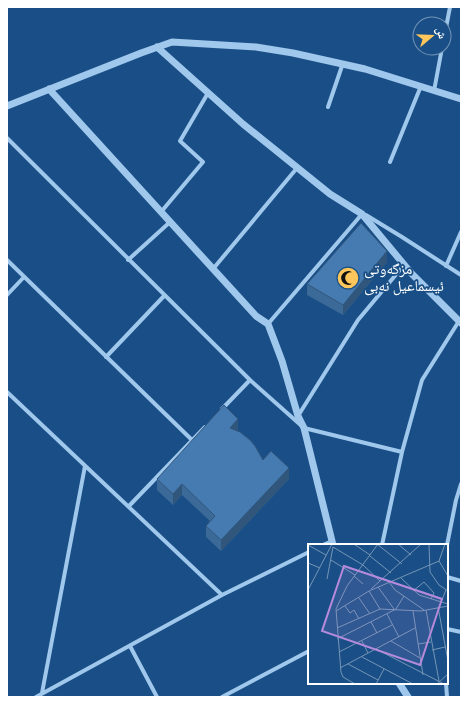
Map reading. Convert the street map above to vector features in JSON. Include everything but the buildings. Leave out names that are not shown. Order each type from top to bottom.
[{"type":"street","points":[[7,106],[172,42],[256,47],[343,63],[461,99]]},
{"type":"street","points":[[157,47],[242,124],[330,194],[402,237],[461,275]]},
{"type":"street","points":[[434,91],[441,56]]},
{"type":"street","points":[[328,107],[343,63]]},
{"type":"street","points":[[390,162],[422,86]]},
{"type":"street","points":[[49,89],[256,316],[268,324],[282,361],[298,416],[304,428],[332,543]]},
{"type":"street","points":[[161,212],[203,162],[180,141],[208,93]]},
{"type":"street","points":[[7,138],[250,380],[304,428],[402,452]]},
{"type":"street","points":[[213,269],[297,168]]},
{"type":"street","points":[[353,208],[362,214],[404,265],[460,322],[422,380],[402,452],[382,544]]},
{"type":"street","points":[[268,324],[362,214]]},
{"type":"street","points":[[128,260],[170,222]]},
{"type":"street","points":[[446,266],[461,232]]},
{"type":"street","points":[[7,260],[192,440]]},
{"type":"street","points":[[298,416],[358,320],[404,265]]},
{"type":"street","points":[[7,295],[24,277]]},
{"type":"street","points":[[106,357],[164,296]]},
{"type":"street","points":[[218,413],[250,380]]},
{"type":"street","points":[[7,392],[222,595]]},
{"type":"street","points":[[129,506],[208,424]]},
{"type":"street","points":[[42,694],[85,466]]},
{"type":"street","points":[[447,544],[456,500],[461,484]]},
{"type":"street","points":[[456,500],[461,502]]},
{"type":"street","points":[[36,697],[222,595],[308,552]]},
{"type":"street","points":[[448,577],[461,581]]},
{"type":"street","points":[[448,629],[461,632]]},
{"type":"street","points":[[130,646],[156,697]]},
{"type":"street","points":[[222,697],[308,652]]},
{"type":"street","points":[[400,684],[406,696]]},
{"type":"street","points":[[446,684],[447,697]]},
{"type":"place","name":"مزگەوتی ئیسماعیل نەبی","points":[[348,278]]}]
